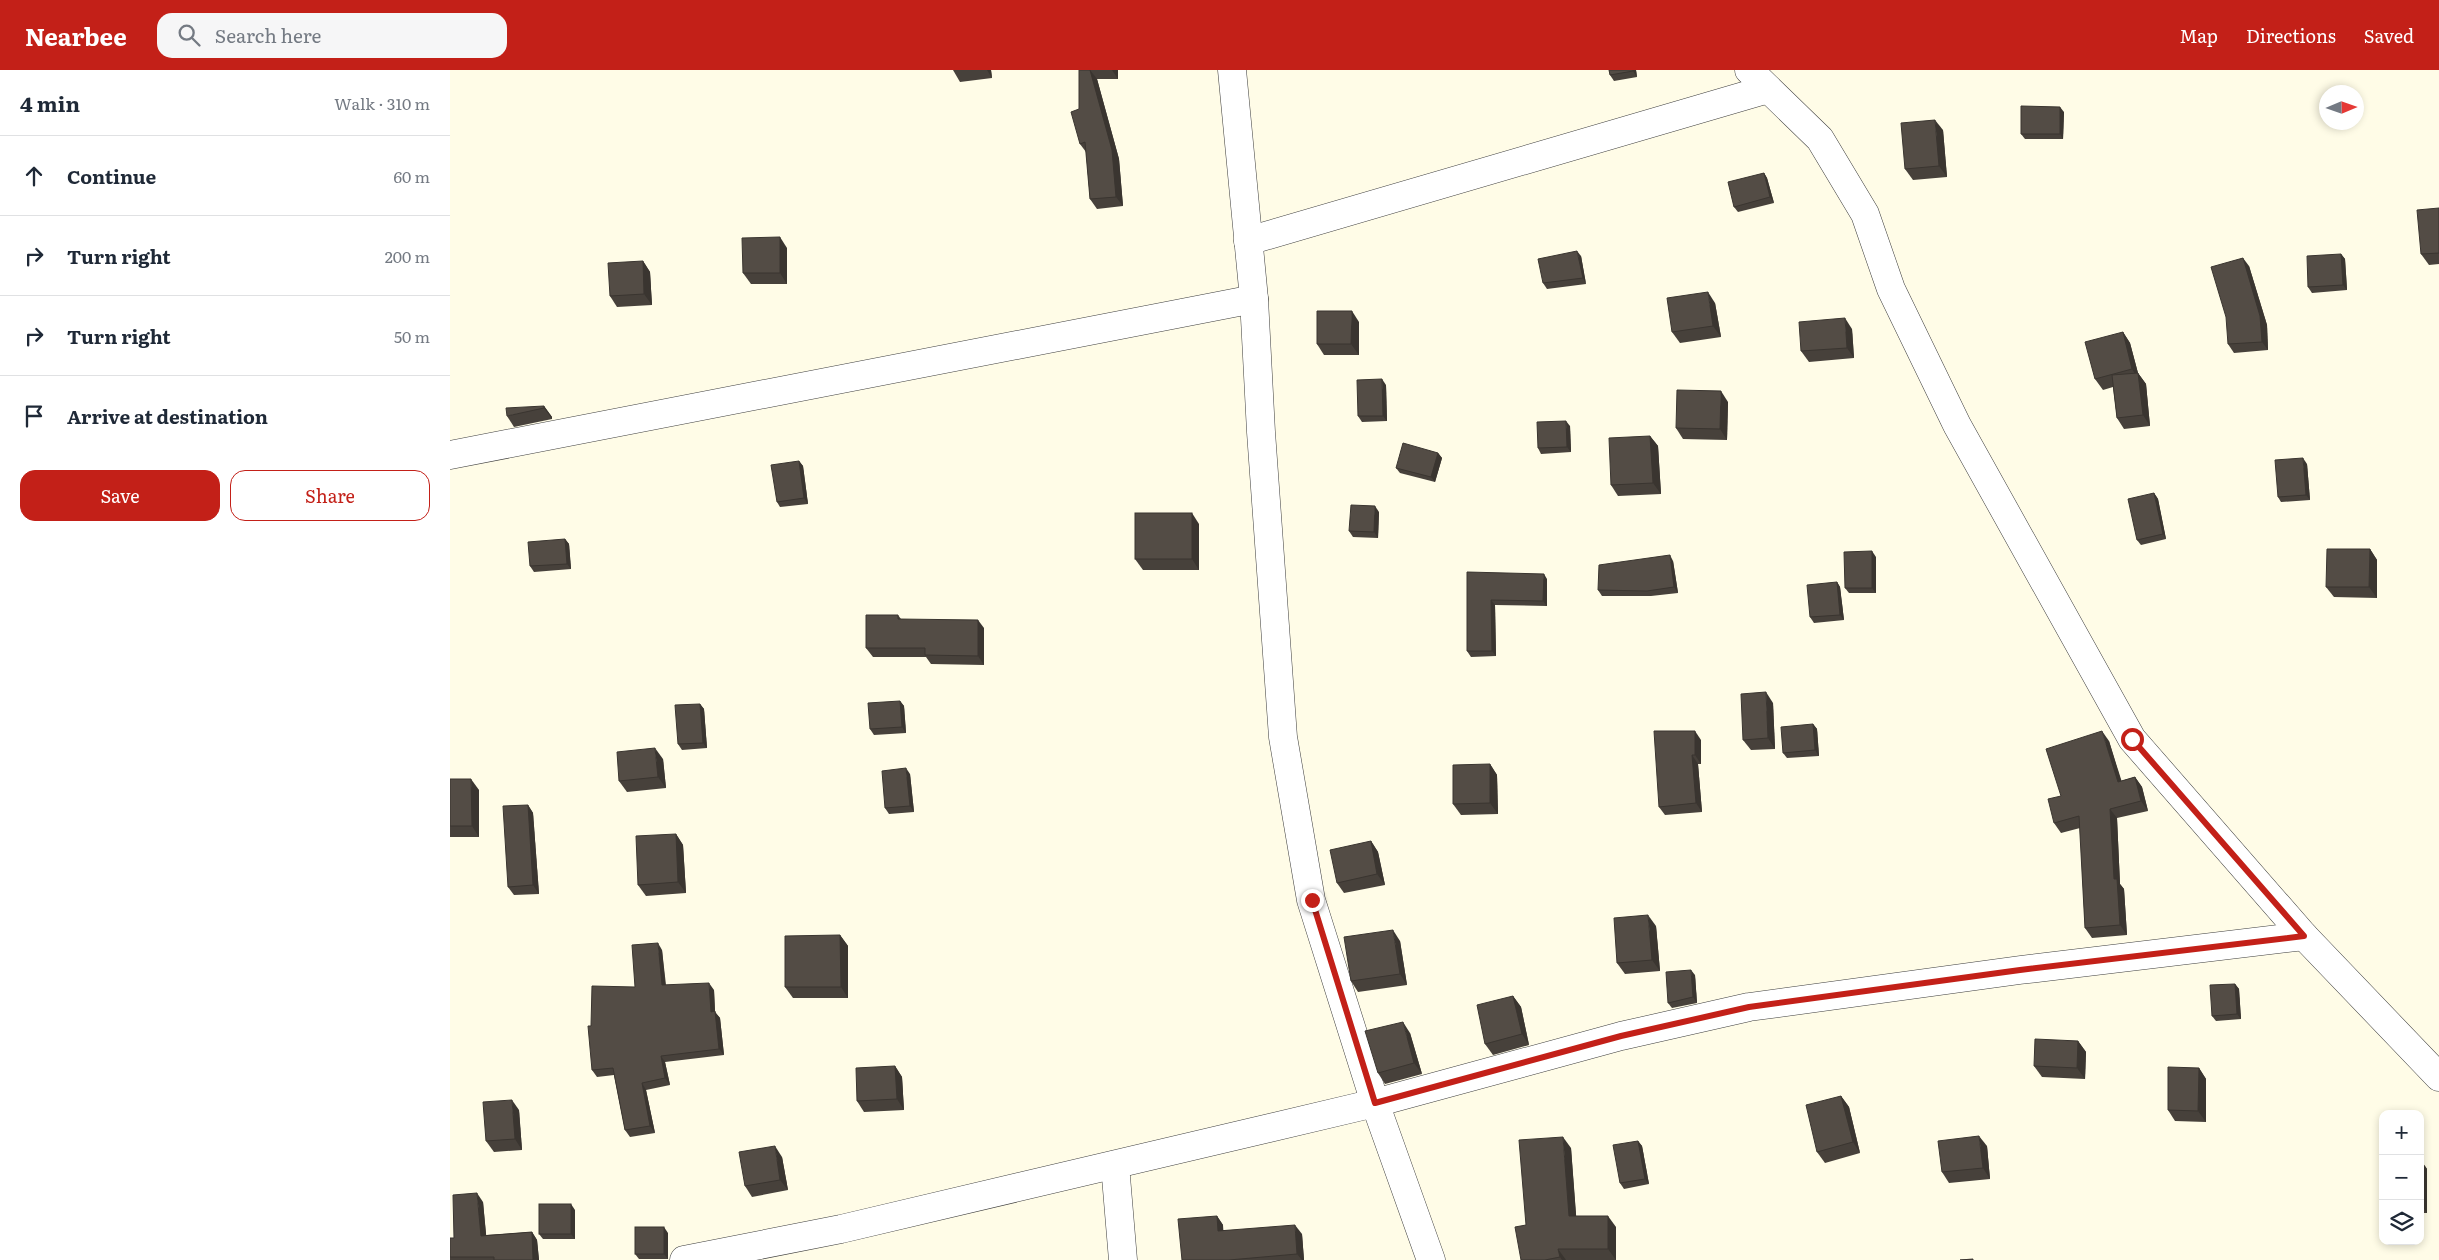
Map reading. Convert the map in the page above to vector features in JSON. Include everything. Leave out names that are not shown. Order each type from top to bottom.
[{"type":"street","points":[[1232,70],[1254,299],[1261,442],[1283,736],[1312,900],[1375,1103],[1431,1260]]},
{"type":"street","points":[[1748,70],[1820,139],[1865,214],[1891,289],[1957,425],[2132,739],[2304,936],[2439,1077]]},
{"type":"street","points":[[1248,241],[1768,89]]},
{"type":"street","points":[[450,455],[1254,299]]},
{"type":"street","points":[[684,1260],[841,1229],[1116,1165],[1375,1103],[1621,1036],[1749,1007],[2020,970],[2304,936]]},
{"type":"street","points":[[1116,1165],[1124,1260]]},
{"type":"building","points":[[1079,70],[1090,70],[1112,150],[1116,197],[1090,199],[1085,142],[1080,144],[1071,112],[1079,109]]},
{"type":"building","points":[[1609,70],[1633,70],[1633,71],[1610,75]]},
{"type":"building","points":[[2021,106],[2060,107],[2060,134],[2021,134]]},
{"type":"building","points":[[1935,120],[1939,166],[1905,169],[1901,123]]},
{"type":"building","points":[[1764,173],[1770,197],[1734,207],[1728,182]]},
{"type":"building","points":[[2439,208],[2439,253],[2421,254],[2417,210]]},
{"type":"building","points":[[780,237],[780,273],[743,273],[742,238]]},
{"type":"building","points":[[1577,251],[1583,278],[1543,283],[1538,259]]},
{"type":"building","points":[[2341,254],[2343,285],[2308,287],[2307,256]]},
{"type":"building","points":[[2243,258],[2260,316],[2262,342],[2228,344],[2226,317],[2211,267]]},
{"type":"building","points":[[643,261],[644,294],[610,296],[608,263]]},
{"type":"building","points":[[1708,292],[1713,326],[1672,332],[1667,298]]},
{"type":"building","points":[[1317,311],[1352,311],[1351,344],[1317,344]]},
{"type":"building","points":[[1845,318],[1847,348],[1801,351],[1799,322]]},
{"type":"building","points":[[2123,332],[2132,369],[2095,379],[2085,342]]},
{"type":"building","points":[[2138,373],[2143,415],[2117,418],[2112,375]]},
{"type":"building","points":[[1382,379],[1383,416],[1358,416],[1357,380]]},
{"type":"building","points":[[1677,390],[1721,391],[1720,429],[1676,428]]},
{"type":"building","points":[[544,406],[544,408],[507,416],[506,408]]},
{"type":"building","points":[[1566,421],[1567,447],[1538,448],[1537,422]]},
{"type":"building","points":[[1650,436],[1653,483],[1611,485],[1609,438]]},
{"type":"building","points":[[1403,443],[1438,453],[1431,477],[1396,468]]},
{"type":"building","points":[[2303,458],[2306,495],[2278,497],[2275,460]]},
{"type":"building","points":[[799,461],[804,498],[777,502],[771,465]]},
{"type":"building","points":[[2154,493],[2163,534],[2137,540],[2128,499]]},
{"type":"building","points":[[1351,505],[1375,506],[1374,532],[1349,531]]},
{"type":"building","points":[[1135,513],[1192,513],[1192,559],[1135,559]]},
{"type":"building","points":[[565,539],[567,564],[530,566],[528,542]]},
{"type":"building","points":[[2327,549],[2370,549],[2369,587],[2326,587]]},
{"type":"building","points":[[1872,551],[1872,588],[1845,588],[1844,552]]},
{"type":"building","points":[[1670,555],[1674,587],[1647,591],[1598,590],[1599,565]]},
{"type":"building","points":[[1467,572],[1544,574],[1543,601],[1491,600],[1492,651],[1467,651]]},
{"type":"building","points":[[1837,582],[1840,615],[1810,617],[1807,585]]},
{"type":"building","points":[[866,615],[898,615],[898,619],[978,620],[978,656],[925,655],[925,648],[866,648]]},
{"type":"building","points":[[1766,692],[1768,738],[1743,740],[1741,694]]},
{"type":"building","points":[[900,701],[902,727],[870,729],[868,703]]},
{"type":"building","points":[[700,704],[703,743],[678,744],[675,705]]},
{"type":"building","points":[[1813,724],[1815,750],[1783,753],[1781,727]]},
{"type":"building","points":[[1654,731],[1695,731],[1695,755],[1692,755],[1696,803],[1659,807]]},
{"type":"building","points":[[2102,731],[2118,782],[2135,777],[2141,801],[2110,809],[2114,879],[2117,879],[2120,925],[2085,928],[2079,816],[2054,823],[2048,799],[2061,796],[2046,749]]},
{"type":"building","points":[[655,748],[658,777],[619,781],[617,752]]},
{"type":"building","points":[[1490,764],[1490,803],[1453,804],[1453,765]]},
{"type":"building","points":[[906,768],[910,806],[885,808],[882,771]]},
{"type":"building","points":[[450,779],[471,779],[472,826],[450,826]]},
{"type":"building","points":[[528,805],[533,885],[508,887],[503,806]]},
{"type":"building","points":[[676,834],[678,882],[638,885],[636,836]]},
{"type":"building","points":[[1371,841],[1377,874],[1337,883],[1330,850]]},
{"type":"building","points":[[1648,915],[1652,960],[1617,963],[1614,918]]},
{"type":"building","points":[[1393,930],[1400,974],[1351,981],[1344,937]]},
{"type":"building","points":[[840,935],[841,987],[785,987],[785,936]]},
{"type":"building","points":[[658,943],[662,985],[709,983],[711,1012],[715,1011],[719,1049],[661,1056],[665,1078],[642,1083],[650,1126],[625,1130],[613,1068],[592,1070],[588,1026],[591,1026],[592,986],[635,987],[632,945]]},
{"type":"building","points":[[1691,970],[1693,997],[1668,1003],[1666,972]]},
{"type":"building","points":[[2235,984],[2237,1014],[2212,1016],[2210,985]]},
{"type":"building","points":[[1513,996],[1522,1034],[1485,1044],[1477,1005]]},
{"type":"building","points":[[1403,1022],[1414,1063],[1378,1073],[1365,1031]]},
{"type":"building","points":[[2035,1039],[2078,1041],[2077,1068],[2034,1066]]},
{"type":"building","points":[[895,1066],[897,1099],[857,1101],[856,1068]]},
{"type":"building","points":[[2168,1067],[2199,1068],[2198,1111],[2168,1110]]},
{"type":"building","points":[[1841,1096],[1853,1142],[1817,1152],[1806,1105]]},
{"type":"building","points":[[512,1100],[515,1139],[486,1141],[483,1102]]},
{"type":"building","points":[[1979,1136],[1983,1168],[1942,1172],[1938,1141]]},
{"type":"building","points":[[1563,1137],[1569,1216],[1608,1216],[1608,1249],[1558,1249],[1560,1257],[1545,1260],[1521,1260],[1515,1227],[1526,1225],[1519,1140]]},
{"type":"building","points":[[1638,1141],[1645,1179],[1620,1183],[1613,1145]]},
{"type":"building","points":[[775,1146],[780,1180],[745,1186],[739,1152]]},
{"type":"building","points":[[477,1193],[481,1236],[532,1232],[533,1260],[494,1260],[494,1257],[450,1257],[450,1238],[454,1238],[453,1195]]},
{"type":"building","points":[[539,1204],[571,1204],[571,1234],[539,1234]]},
{"type":"building","points":[[1217,1216],[1218,1231],[1295,1225],[1297,1254],[1229,1260],[1182,1260],[1178,1219]]},
{"type":"building","points":[[635,1227],[664,1227],[664,1254],[635,1254]]},
{"type":"route","points":[[1312,900],[1375,1103],[1621,1036],[1749,1007],[2020,970],[2304,936],[2132,739]]}]
